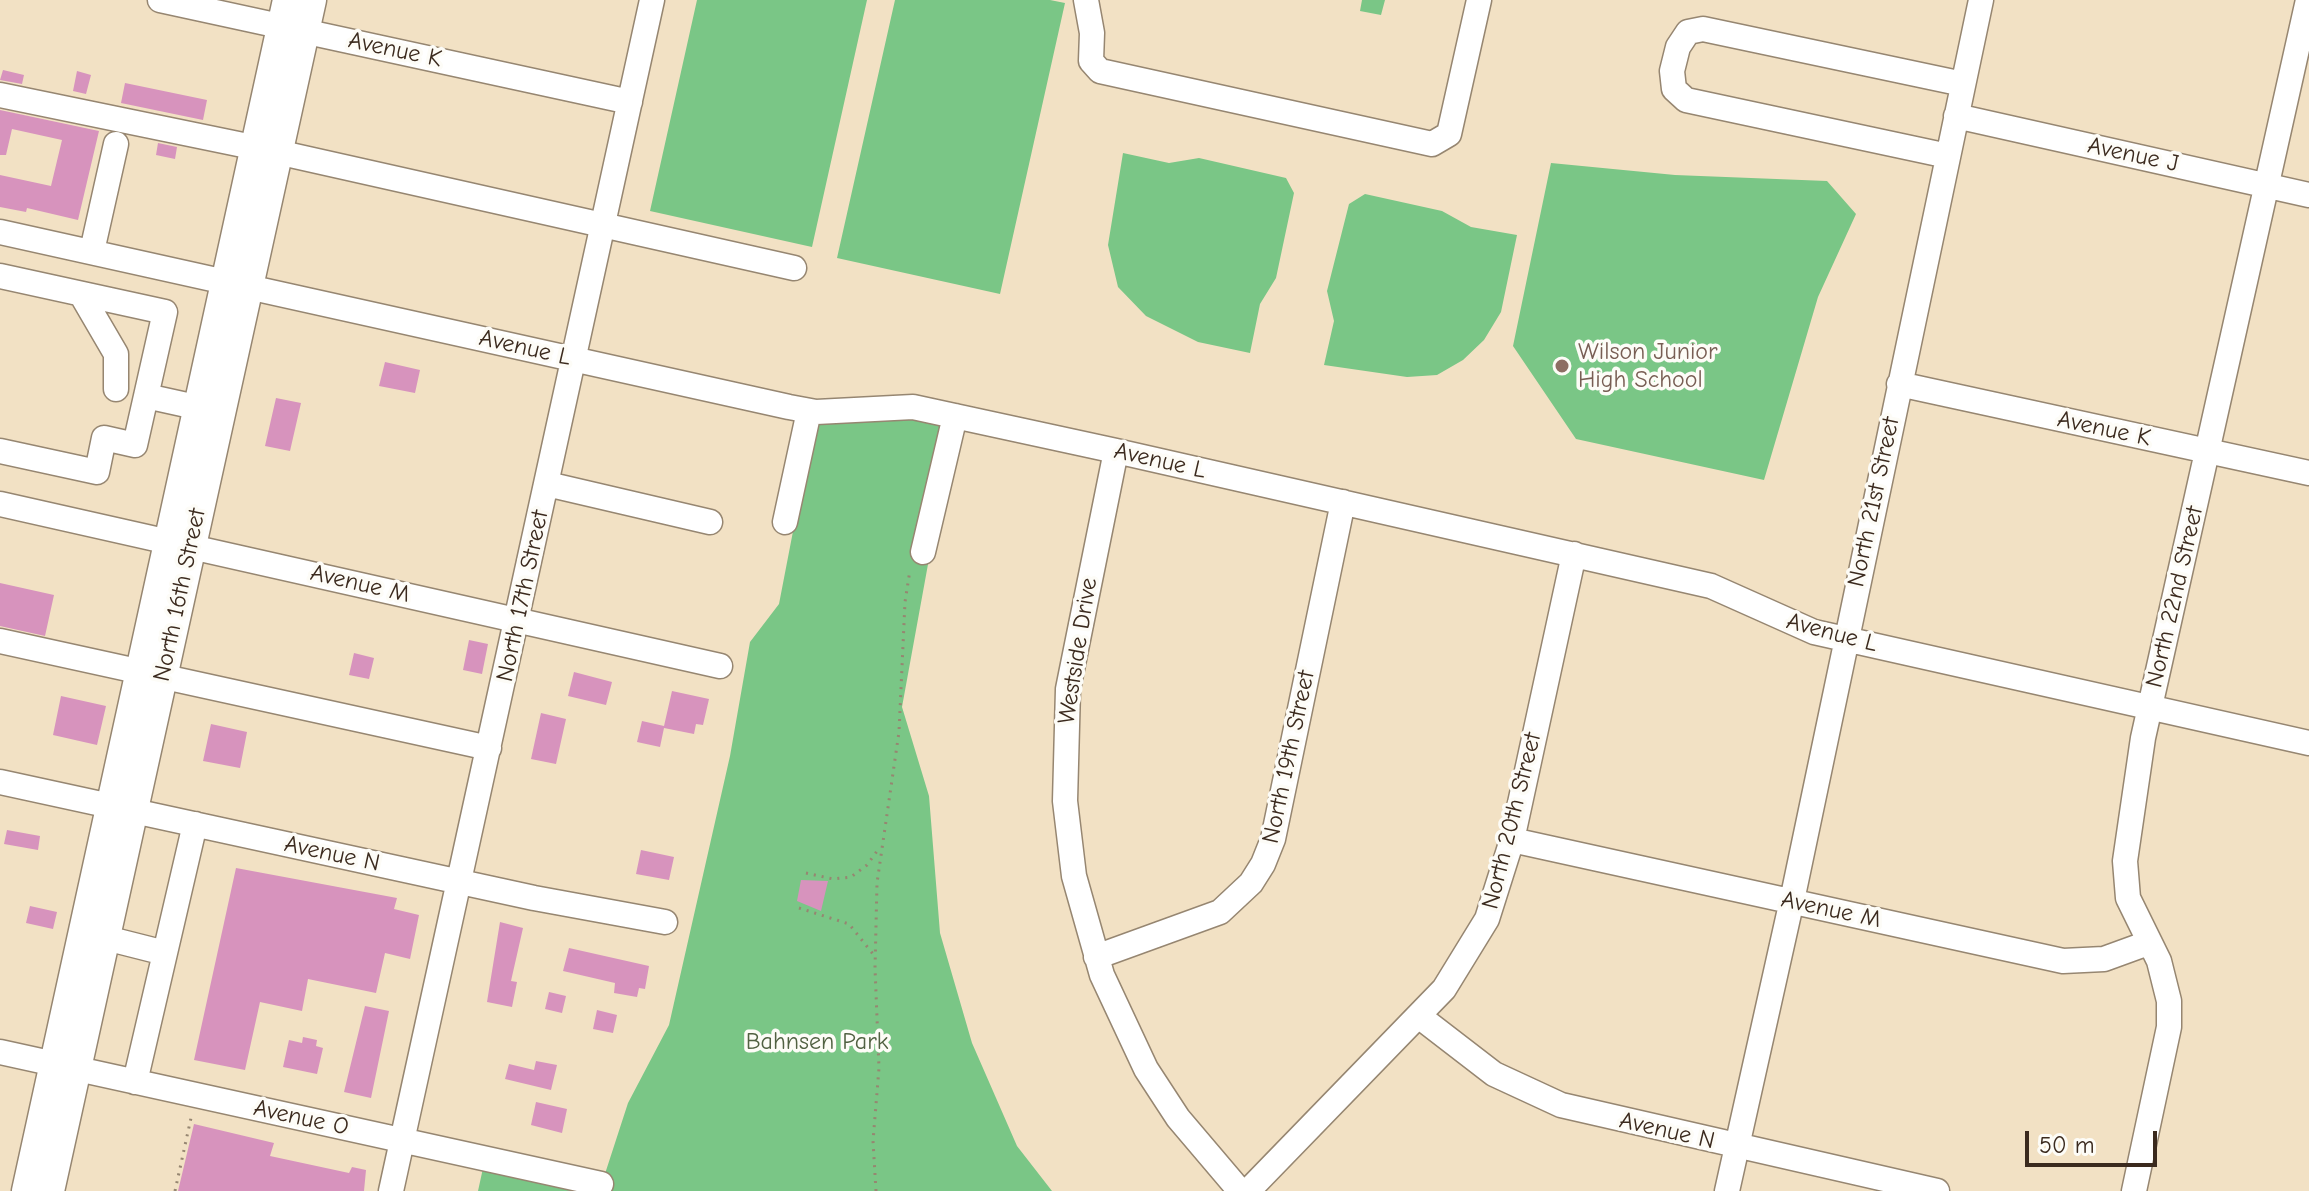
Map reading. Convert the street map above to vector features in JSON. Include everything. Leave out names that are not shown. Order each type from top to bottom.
[{"type":"main road","name":"North 16th Street","points":[[49,1191],[66,1066],[266,150],[291,19],[311,0]]},
{"type":"main road","name":"North 16th Street","points":[[27,1191],[66,1066]]},
{"type":"street","name":"Avenue K","points":[[160,0],[291,19],[630,102]]},
{"type":"street","name":"North 17th Street","points":[[391,1191],[652,0]]},
{"type":"street","points":[[1086,0],[1092,33],[1091,61],[1100,71],[1432,144],[1449,134],[1479,0]]},
{"type":"street","name":"North 21st Street","points":[[1727,1191],[1981,0]]},
{"type":"street","name":"North 22nd Street","points":[[2134,1191],[2169,1027],[2166,980],[2128,898],[2125,861],[2150,707],[2308,0]]},
{"type":"street","points":[[1948,156],[1686,100],[1674,89],[1672,71],[1678,47],[1688,32],[1703,29],[1963,84]]},
{"type":"street","points":[[0,95],[266,150],[794,268]]},
{"type":"street","name":"Avenue J","points":[[1956,116],[2309,195]]},
{"type":"street","points":[[92,251],[116,144]]},
{"type":"street","points":[[0,451],[97,472],[104,438],[135,445],[165,312],[6,277],[11,234]]},
{"type":"street","name":"Avenue L","points":[[11,234],[809,411],[913,407],[1116,451],[1711,586],[1794,625],[2309,743]]},
{"type":"street","points":[[81,294],[116,354],[116,389]]},
{"type":"street","name":"Avenue K","points":[[1899,384],[2309,473]]},
{"type":"street","points":[[146,396],[209,410]]},
{"type":"street","points":[[785,522],[809,411]]},
{"type":"street","points":[[917,559],[955,416]]},
{"type":"street","name":"Westside Drive","points":[[1116,451],[1074,649],[1064,747],[1065,801],[1074,876],[1096,957],[1121,1020],[1146,1069],[1178,1118],[1240,1191]]},
{"type":"street","points":[[547,484],[710,522]]},
{"type":"street","name":"North 19th Street","points":[[1096,957],[1199,923],[1220,912],[1251,883],[1263,864],[1273,839],[1343,502]]},
{"type":"street","name":"Avenue M","points":[[0,504],[720,666]]},
{"type":"street","name":"North 20th Street","points":[[1248,1191],[1420,1017],[1471,950],[1500,887],[1574,554]]},
{"type":"street","points":[[0,641],[489,748]]},
{"type":"street","name":"Avenue N","points":[[0,782],[665,922]]},
{"type":"street","points":[[135,1082],[195,824]]},
{"type":"street","name":"Avenue M","points":[[1512,840],[2063,961],[2104,959],[2148,943]]},
{"type":"street","points":[[94,935],[165,953]]},
{"type":"street","name":"Avenue N","points":[[1420,1017],[1455,1047],[1527,1091],[1586,1112],[1937,1191]]},
{"type":"street","name":"Avenue O","points":[[1,1066],[66,1066],[601,1184]]},
{"type":"path","points":[[876,1191],[873,1141],[879,1024],[875,957],[881,844],[899,732],[905,602],[917,559]]},
{"type":"path","points":[[806,873],[833,879],[851,877],[867,865],[881,844]]},
{"type":"path","points":[[799,908],[849,924],[875,957]]},
{"type":"path","points":[[175,1191],[191,1118]]},
{"type":"green space","points":[[697,0],[867,0],[812,247],[650,211]]},
{"type":"green space","points":[[895,0],[1050,0],[1065,3],[1000,294],[837,258]]},
{"type":"green space","points":[[1362,0],[1385,0],[1381,15],[1360,11]]},
{"type":"green space","points":[[1123,153],[1169,163],[1199,158],[1286,178],[1294,193],[1276,278],[1260,304],[1250,353],[1198,342],[1146,316],[1118,287],[1108,245]]},
{"type":"green space","points":[[1551,163],[1675,175],[1827,181],[1856,214],[1818,297],[1764,480],[1576,439],[1513,346]]},
{"type":"green space","points":[[1365,194],[1442,211],[1471,227],[1517,235],[1501,312],[1484,340],[1463,360],[1437,375],[1407,377],[1324,365],[1334,321],[1327,291],[1349,204]]},
{"type":"green space","name":"Bahnsen Park","points":[[816,412],[955,416],[902,707],[929,796],[940,933],[972,1043],[1017,1146],[1052,1191],[478,1191],[485,1159],[602,1183],[628,1103],[669,1025],[730,756],[750,642],[779,604]]},
{"type":"building","points":[[3,70],[24,75],[22,84],[0,80]]},
{"type":"building","points":[[77,71],[91,75],[86,94],[73,91]]},
{"type":"building","points":[[125,83],[207,100],[203,120],[121,103]]},
{"type":"building","points":[[0,110],[99,131],[78,220],[27,208],[26,212],[0,207],[0,175],[51,186],[62,140],[12,129],[6,155],[0,155]]},
{"type":"building","points":[[158,143],[177,147],[175,159],[156,155]]},
{"type":"building","points":[[385,362],[420,370],[415,393],[379,386]]},
{"type":"building","points":[[276,398],[301,403],[290,451],[265,446]]},
{"type":"building","points":[[0,583],[54,595],[45,636],[0,626]]},
{"type":"building","points":[[469,640],[488,644],[482,674],[463,670]]},
{"type":"building","points":[[354,653],[374,658],[369,679],[349,675]]},
{"type":"building","points":[[574,672],[612,682],[606,705],[568,696]]},
{"type":"building","points":[[672,691],[709,699],[703,725],[696,724],[694,734],[664,728],[660,747],[637,742],[642,721],[664,726]]},
{"type":"building","points":[[61,696],[106,706],[97,745],[53,735]]},
{"type":"building","points":[[541,713],[566,719],[556,764],[531,759]]},
{"type":"building","points":[[211,724],[247,732],[240,768],[203,761]]},
{"type":"building","points":[[7,830],[40,836],[38,850],[4,844]]},
{"type":"building","points":[[641,850],[674,857],[669,880],[636,874]]},
{"type":"building","points":[[236,868],[397,898],[394,909],[419,915],[410,959],[385,953],[376,993],[308,979],[302,1011],[260,1002],[245,1070],[194,1060]]},
{"type":"building","points":[[801,880],[828,881],[821,911],[797,901]]},
{"type":"building","points":[[30,906],[57,912],[53,929],[26,923]]},
{"type":"building","points":[[500,922],[523,928],[511,981],[517,982],[512,1007],[487,1002]]},
{"type":"building","points":[[569,948],[649,966],[645,989],[639,988],[637,997],[614,993],[615,983],[563,971]]},
{"type":"building","points":[[549,992],[566,996],[562,1013],[545,1009]]},
{"type":"building","points":[[365,1006],[389,1011],[371,1098],[344,1092]]},
{"type":"building","points":[[597,1010],[617,1015],[613,1033],[593,1029]]},
{"type":"building","points":[[303,1037],[317,1040],[316,1046],[323,1048],[317,1074],[283,1067],[289,1040],[302,1043]]},
{"type":"building","points":[[536,1061],[557,1065],[551,1090],[505,1079],[509,1064],[534,1070]]},
{"type":"building","points":[[536,1102],[567,1109],[562,1133],[531,1125]]},
{"type":"building","points":[[194,1124],[274,1143],[270,1156],[349,1173],[352,1167],[366,1170],[364,1191],[178,1191]]},
{"type":"place","name":"Wilson Junior High School","points":[[1562,366]]}]
